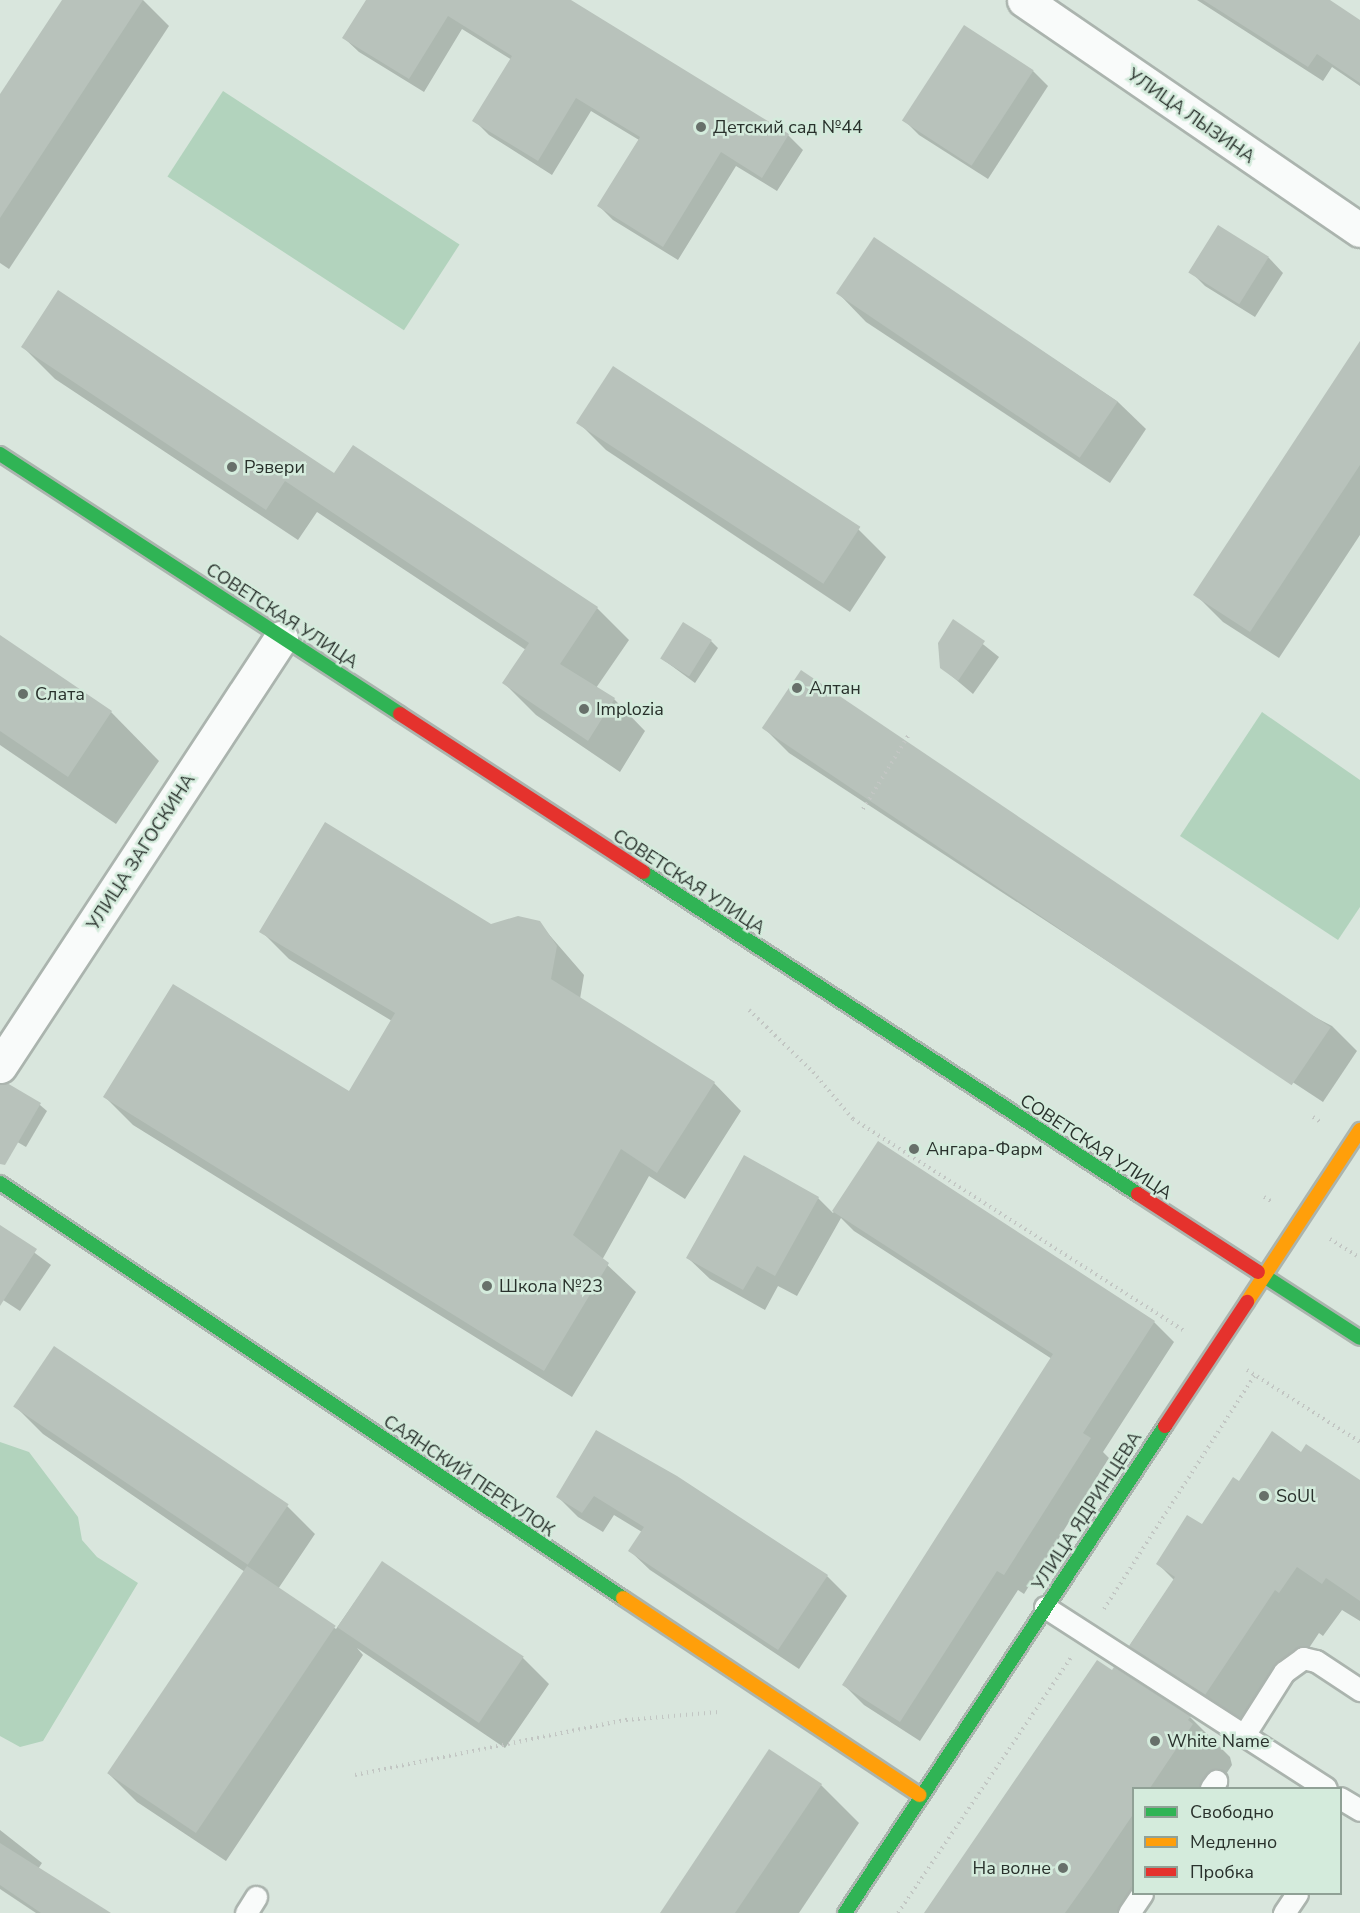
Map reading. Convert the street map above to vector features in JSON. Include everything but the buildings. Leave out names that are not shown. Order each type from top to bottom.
[{"type":"street","name":"УЛИЦА ЛЫЗИНА","points":[[1024,0],[1360,230]]},
{"type":"street","name":"СОВЕТСКАЯ УЛИЦА","points":[[0,454],[1360,1338]]},
{"type":"street","name":"УЛИЦА ЗАГОСКИНА","points":[[0,1066],[281,638]]},
{"type":"street","name":"УЛИЦА ЯДРИНЦЕВА","points":[[845,1913],[1360,1130]]},
{"type":"street","name":"САЯНСКИЙ ПЕРЕУЛОК","points":[[0,1183],[920,1796]]},
{"type":"lane","points":[[1045,1607],[1324,1787]]},
{"type":"lane","points":[[1244,1735],[1284,1672],[1303,1658],[1316,1661],[1360,1690]]},
{"type":"lane","points":[[1342,1799],[1360,1810]]},
{"type":"lane","points":[[1130,1913],[1141,1895]]},
{"type":"lane","points":[[1284,1913],[1296,1895]]},
{"type":"path","points":[[863,809],[910,733]]},
{"type":"path","points":[[749,1010],[813,1072],[853,1119],[1360,1442]]},
{"type":"path","points":[[355,1776],[626,1720],[719,1712]]},
{"type":"green space","points":[[223,91],[460,245],[404,330],[167,177]]},
{"type":"green space","points":[[1262,712],[1360,780],[1360,907],[1338,940],[1180,836]]},
{"type":"green space","points":[[0,1442],[29,1452],[78,1517],[82,1540],[97,1557],[138,1583],[43,1741],[20,1747],[0,1736]]},
{"type":"traffic: fast","points":[[0,454],[400,714]]},
{"type":"traffic: fast","points":[[643,872],[1138,1194]]},
{"type":"traffic: fast","points":[[0,1183],[623,1598]]},
{"type":"traffic: fast","points":[[1258,1272],[1360,1338]]},
{"type":"traffic: fast","points":[[845,1913],[1165,1426]]},
{"type":"traffic: slow","points":[[1247,1302],[1360,1130]]},
{"type":"traffic: slow","points":[[623,1598],[920,1795]]},
{"type":"traffic: jam","points":[[400,714],[643,872]]},
{"type":"traffic: jam","points":[[1138,1194],[1258,1272]]},
{"type":"traffic: jam","points":[[1165,1426],[1247,1302]]},
{"type":"place","name":"Детский сад №44","points":[[701,127]]},
{"type":"place","name":"Рэвери","points":[[232,467]]},
{"type":"place","name":"Алтан","points":[[797,688]]},
{"type":"place","name":"Слата","points":[[23,694]]},
{"type":"place","name":"Implozia","points":[[584,709]]},
{"type":"place","name":"Ангара-Фарм","points":[[914,1149]]},
{"type":"place","name":"Школа №23","points":[[487,1286]]},
{"type":"place","name":"SoUl","points":[[1264,1496]]},
{"type":"place","name":"White Name","points":[[1155,1741]]},
{"type":"place","name":"На волне","points":[[1063,1868]]}]
